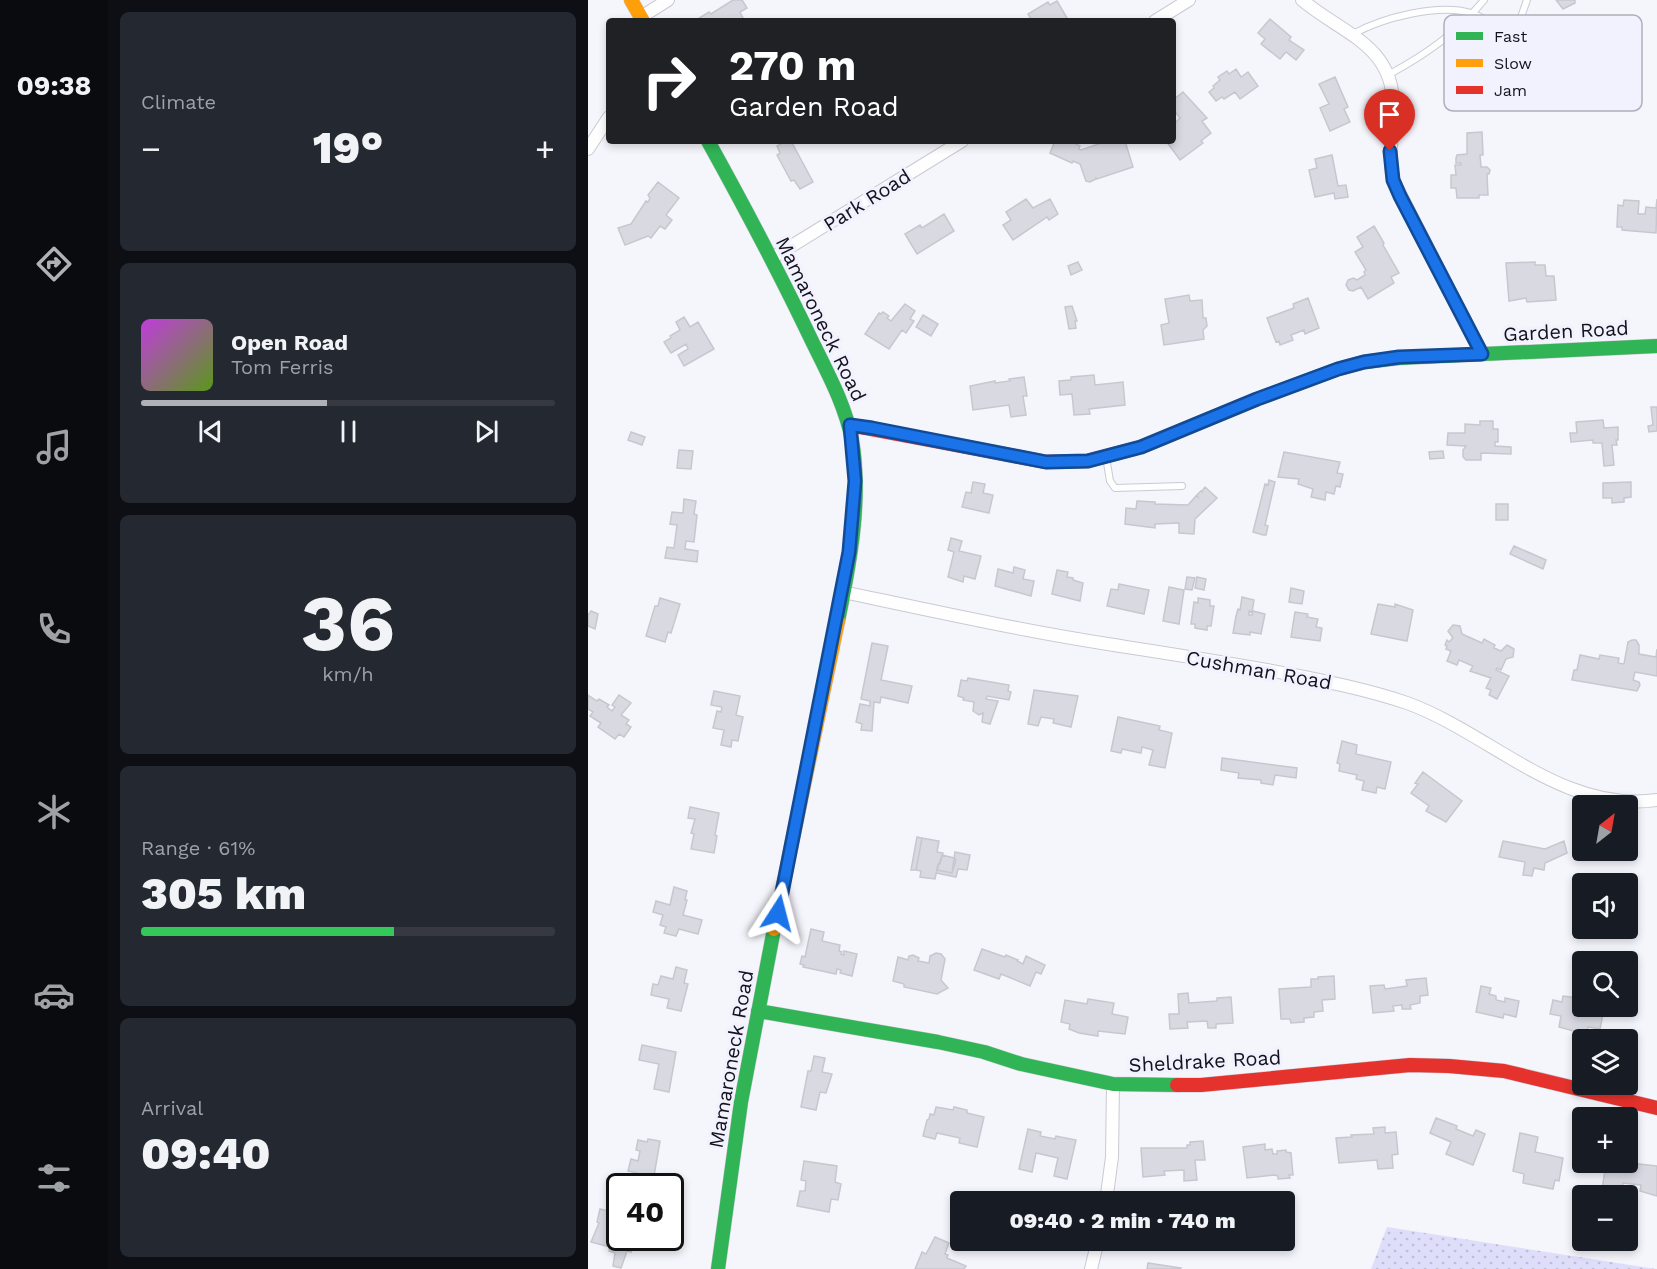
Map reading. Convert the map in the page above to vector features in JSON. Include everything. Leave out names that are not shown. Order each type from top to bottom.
[{"type":"street","points":[[631,0],[641,18]]},
{"type":"street","points":[[643,18],[668,0]]},
{"type":"street","points":[[1160,18],[1189,0]]},
{"type":"street","points":[[1302,0],[1353,34],[1377,55],[1388,75],[1393,106],[1390,137],[1390,166],[1393,180],[1482,354]]},
{"type":"street","points":[[588,149],[606,122]]},
{"type":"street","name":"Mamaroneck Road","points":[[710,144],[772,258],[830,378],[850,425],[855,481],[855,501],[843,592],[758,1011],[745,1082],[718,1269]]},
{"type":"street","name":"Park Road","points":[[772,258],[957,144]]},
{"type":"street","name":"Garden Road","points":[[850,425],[1046,462],[1088,461],[1141,447],[1257,399],[1338,369],[1364,362],[1399,357],[1657,346]]},
{"type":"street","name":"Cushman Road","points":[[843,592],[1021,630],[1217,661],[1364,690],[1430,712],[1524,766],[1580,791],[1624,801],[1657,800]]},
{"type":"street","name":"Sheldrake Road","points":[[758,1011],[938,1042],[984,1052],[1021,1064],[1113,1084],[1190,1086],[1410,1065],[1449,1066],[1504,1071],[1657,1108]]},
{"type":"street","points":[[1107,1191],[1112,1157],[1113,1084]]},
{"type":"street","points":[[1091,1269],[1095,1251]]},
{"type":"lane","points":[[1473,13],[1484,0]]},
{"type":"lane","points":[[1522,15],[1527,0]]},
{"type":"lane","points":[[1353,34],[1371,24],[1405,15],[1454,9],[1477,15]]},
{"type":"lane","points":[[1388,75],[1418,59],[1444,40]]},
{"type":"lane","points":[[1106,457],[1110,482],[1115,488],[1182,486]]},
{"type":"shaded area","points":[[1387,1227],[1656,1269],[1371,1269]]},
{"type":"building","points":[[733,0],[742,0],[747,8],[740,12],[743,18],[699,18],[709,12],[711,14]]},
{"type":"building","points":[[1556,0],[1575,0],[1575,3],[1563,9]]},
{"type":"building","points":[[1057,1],[1067,18],[1030,18],[1028,14],[1048,2],[1050,5]]},
{"type":"building","points":[[1270,19],[1291,37],[1289,40],[1304,50],[1296,60],[1286,52],[1280,59],[1261,44],[1265,39],[1258,33]]},
{"type":"building","points":[[1236,69],[1241,77],[1248,72],[1258,86],[1240,99],[1235,92],[1216,101],[1209,92],[1220,80],[1218,77],[1227,71],[1229,74]]},
{"type":"building","points":[[1335,77],[1348,107],[1344,109],[1350,122],[1330,131],[1320,108],[1329,104],[1319,84]]},
{"type":"building","points":[[1183,92],[1207,118],[1202,121],[1211,133],[1201,141],[1203,143],[1180,160],[1168,144],[1176,144],[1176,122],[1180,118],[1176,113],[1176,98]]},
{"type":"building","points":[[1482,132],[1481,167],[1487,167],[1490,170],[1487,174],[1488,195],[1479,195],[1479,198],[1457,198],[1456,188],[1451,188],[1451,175],[1456,175],[1455,165],[1461,165],[1461,163],[1456,163],[1457,155],[1467,154],[1467,133]]},
{"type":"building","points":[[793,144],[813,182],[800,189],[794,180],[791,181],[777,155],[780,153],[777,146]]},
{"type":"building","points":[[1054,144],[1076,144],[1081,150],[1098,144],[1126,144],[1133,167],[1096,178],[1090,182],[1086,181],[1080,164],[1073,161],[1072,163],[1050,153]]},
{"type":"building","points":[[1332,155],[1338,186],[1346,185],[1348,197],[1335,199],[1334,193],[1315,197],[1309,170],[1317,168],[1315,159]]},
{"type":"building","points":[[658,182],[679,198],[666,215],[672,220],[665,229],[660,226],[651,238],[648,236],[625,245],[618,228],[631,224],[646,201],[648,202],[650,198],[648,195]]},
{"type":"building","points":[[1026,199],[1033,208],[1050,199],[1058,214],[1049,220],[1047,217],[1013,240],[1003,225],[1011,220],[1006,212]]},
{"type":"building","points":[[1657,199],[1656,233],[1622,230],[1622,227],[1617,227],[1618,205],[1623,206],[1624,200],[1639,201],[1638,214],[1645,214],[1646,207],[1656,208]]},
{"type":"building","points":[[944,214],[954,231],[917,254],[905,234],[920,225],[922,228]]},
{"type":"building","points":[[1374,226],[1399,273],[1391,277],[1394,283],[1368,299],[1361,287],[1353,291],[1349,290],[1346,285],[1348,280],[1353,278],[1357,280],[1365,275],[1366,270],[1355,252],[1363,247],[1357,237]]},
{"type":"building","points":[[1078,262],[1082,270],[1071,275],[1068,266]]},
{"type":"building","points":[[1535,262],[1535,265],[1545,265],[1546,276],[1554,276],[1556,300],[1527,302],[1526,298],[1509,301],[1506,263]]},
{"type":"building","points":[[1189,295],[1190,301],[1202,300],[1203,318],[1206,318],[1207,326],[1203,330],[1204,339],[1164,345],[1161,325],[1169,323],[1165,299]]},
{"type":"building","points":[[1308,298],[1319,328],[1305,334],[1304,330],[1291,335],[1293,340],[1280,345],[1279,341],[1276,342],[1267,318],[1294,308],[1293,304]]},
{"type":"building","points":[[905,304],[915,311],[910,319],[914,321],[906,333],[902,330],[889,349],[865,334],[879,313],[883,312],[889,316],[887,318],[891,321]]},
{"type":"building","points":[[1072,306],[1077,321],[1075,321],[1076,328],[1069,329],[1065,307]]},
{"type":"building","points":[[923,315],[938,324],[931,336],[916,327]]},
{"type":"building","points":[[684,317],[690,327],[698,322],[714,349],[684,366],[678,355],[688,349],[686,344],[671,353],[664,342],[680,330],[676,322]]},
{"type":"building","points":[[1094,375],[1095,385],[1123,382],[1125,405],[1089,409],[1090,414],[1074,415],[1072,394],[1060,395],[1059,381],[1071,380],[1071,377]]},
{"type":"building","points":[[1024,377],[1027,396],[1023,396],[1026,415],[1011,417],[1009,405],[973,410],[970,386]]},
{"type":"building","points":[[1651,407],[1657,407],[1657,431],[1649,432],[1648,426],[1653,425]]},
{"type":"building","points":[[1603,420],[1604,428],[1618,427],[1617,445],[1612,445],[1614,465],[1604,466],[1602,443],[1593,443],[1593,440],[1571,442],[1570,433],[1577,433],[1576,422]]},
{"type":"building","points":[[1480,421],[1493,421],[1493,429],[1498,429],[1498,442],[1495,442],[1495,446],[1511,447],[1511,454],[1481,453],[1481,460],[1466,460],[1463,457],[1463,450],[1466,446],[1447,445],[1448,433],[1465,433],[1465,424],[1480,425]]},
{"type":"building","points":[[631,432],[645,437],[642,445],[628,440]]},
{"type":"building","points":[[679,450],[693,451],[691,469],[677,468]]},
{"type":"building","points":[[1443,451],[1444,458],[1430,459],[1429,452]]},
{"type":"building","points":[[1284,452],[1340,462],[1337,473],[1343,474],[1340,487],[1336,486],[1334,494],[1326,492],[1325,500],[1311,497],[1313,489],[1298,484],[1299,479],[1278,477]]},
{"type":"building","points":[[1269,480],[1275,482],[1265,525],[1268,526],[1266,535],[1263,535],[1253,532],[1265,484],[1268,485]]},
{"type":"building","points":[[973,482],[985,484],[983,493],[993,495],[989,513],[962,507],[966,492],[971,493]]},
{"type":"building","points":[[1631,482],[1631,497],[1624,498],[1624,502],[1612,503],[1612,498],[1603,498],[1603,483]]},
{"type":"building","points":[[1205,487],[1217,498],[1195,519],[1194,534],[1179,533],[1179,523],[1155,524],[1155,528],[1125,524],[1126,508],[1136,509],[1137,501],[1188,505],[1196,496],[1198,497],[1201,491],[1203,492]]},
{"type":"building","points":[[684,499],[696,501],[694,542],[686,541],[685,549],[698,551],[697,562],[665,558],[667,547],[674,548],[677,525],[670,524],[672,512],[683,513]]},
{"type":"building","points":[[1496,504],[1508,504],[1508,520],[1496,520]]},
{"type":"building","points":[[951,538],[962,541],[959,551],[981,556],[975,579],[964,576],[963,582],[948,577],[954,552],[948,550]]},
{"type":"building","points":[[1514,546],[1546,560],[1543,569],[1510,554]]},
{"type":"building","points":[[1014,567],[1025,570],[1023,579],[1034,581],[1031,596],[995,586],[998,569],[1013,573]]},
{"type":"building","points":[[1057,570],[1068,572],[1067,577],[1083,583],[1080,601],[1052,594]]},
{"type":"building","points":[[1187,577],[1195,578],[1192,590],[1185,589]]},
{"type":"building","points":[[1197,577],[1206,579],[1204,590],[1195,588]]},
{"type":"building","points":[[1119,584],[1149,590],[1144,614],[1107,606],[1111,589],[1118,590]]},
{"type":"building","points":[[1169,587],[1184,590],[1179,624],[1163,621]]},
{"type":"building","points":[[1291,588],[1304,591],[1302,604],[1289,602]]},
{"type":"building","points":[[1242,597],[1254,600],[1252,612],[1249,611],[1249,615],[1252,615],[1253,611],[1265,614],[1261,634],[1233,633]]},
{"type":"building","points":[[660,598],[680,604],[671,633],[668,632],[665,642],[646,636],[655,606],[658,606]]},
{"type":"building","points":[[1198,598],[1210,600],[1210,606],[1214,606],[1211,626],[1207,626],[1207,630],[1195,628],[1195,624],[1191,624],[1194,602],[1198,603]]},
{"type":"building","points":[[1378,604],[1395,607],[1395,604],[1413,610],[1407,641],[1371,634]]},
{"type":"building","points":[[591,611],[598,614],[595,629],[588,626],[588,615]]},
{"type":"building","points":[[1295,612],[1308,614],[1307,617],[1318,619],[1316,627],[1322,628],[1320,641],[1291,637]]},
{"type":"building","points":[[1453,625],[1460,626],[1462,634],[1482,643],[1484,639],[1501,651],[1507,645],[1514,649],[1513,657],[1506,659],[1501,670],[1497,668],[1496,670],[1509,676],[1497,699],[1489,695],[1491,690],[1486,688],[1491,678],[1470,671],[1473,666],[1459,660],[1457,665],[1447,661],[1451,651],[1446,649],[1445,645],[1447,640],[1449,642],[1453,638],[1448,631]]},
{"type":"building","points":[[1636,640],[1639,645],[1639,654],[1656,657],[1657,649],[1657,676],[1635,672],[1633,680],[1639,682],[1640,685],[1637,691],[1572,680],[1580,655],[1599,659],[1600,655],[1619,658],[1618,663],[1624,664],[1628,642]]},
{"type":"building","points":[[872,643],[888,646],[881,680],[912,686],[908,703],[881,697],[880,703],[874,702],[872,731],[861,730],[862,724],[856,722],[860,704],[870,706],[870,701],[861,699]]},
{"type":"building","points":[[968,678],[1009,685],[1008,691],[1011,692],[1009,700],[987,696],[986,699],[998,701],[990,724],[982,722],[983,713],[979,715],[973,711],[974,702],[963,700],[964,698],[958,696],[961,680],[967,681]]},
{"type":"building","points":[[1034,690],[1078,696],[1071,727],[1053,723],[1054,719],[1041,717],[1038,726],[1028,724]]},
{"type":"building","points":[[714,691],[740,696],[736,715],[743,717],[738,741],[732,740],[731,747],[721,745],[724,730],[713,728],[717,711],[721,712],[722,707],[711,705]]},
{"type":"building","points":[[588,695],[609,705],[607,707],[612,711],[615,707],[612,705],[619,695],[631,703],[621,715],[629,720],[626,724],[631,727],[624,737],[619,734],[615,739],[598,727],[601,723],[590,716],[593,712],[588,709]]},
{"type":"building","points":[[1118,717],[1160,726],[1159,730],[1172,733],[1165,768],[1149,765],[1153,750],[1142,747],[1141,753],[1122,749],[1121,753],[1111,751]]},
{"type":"building","points":[[1342,741],[1357,745],[1356,754],[1391,762],[1385,789],[1377,787],[1376,793],[1362,790],[1364,781],[1356,779],[1357,775],[1339,771],[1340,764],[1337,763]]},
{"type":"building","points":[[1222,758],[1297,768],[1296,778],[1275,775],[1273,785],[1261,783],[1261,780],[1238,778],[1239,773],[1221,770]]},
{"type":"building","points":[[1423,772],[1462,801],[1446,822],[1426,811],[1429,806],[1411,793]]},
{"type":"building","points":[[690,807],[719,813],[714,853],[691,849],[694,834],[691,833],[695,819],[688,818]]},
{"type":"building","points":[[917,837],[922,838],[916,870],[911,870]]},
{"type":"building","points":[[922,838],[939,841],[937,852],[943,853],[935,879],[920,877],[921,871],[916,870]]},
{"type":"building","points":[[1503,841],[1545,849],[1564,841],[1567,853],[1545,863],[1544,870],[1534,868],[1532,876],[1523,875],[1525,862],[1499,857]]},
{"type":"building","points":[[955,852],[970,855],[967,870],[958,869],[956,877],[936,873],[937,870],[952,873]]},
{"type":"building","points":[[942,855],[956,860],[952,873],[937,870]]},
{"type":"building","points":[[674,887],[687,891],[683,915],[702,920],[698,934],[679,929],[676,936],[664,933],[666,927],[660,925],[663,915],[653,912],[656,901],[670,905]]},
{"type":"building","points":[[811,929],[824,932],[822,941],[840,945],[841,954],[844,955],[844,951],[857,954],[852,976],[840,973],[841,970],[837,969],[836,974],[803,967],[804,965],[800,964],[802,956],[805,957]]},
{"type":"building","points":[[982,949],[1005,957],[1006,955],[1023,964],[1026,956],[1045,965],[1041,974],[1036,972],[1030,986],[1001,974],[999,979],[974,970]]},
{"type":"building","points":[[936,953],[941,954],[945,959],[941,980],[948,988],[937,994],[904,987],[904,984],[893,981],[898,957],[908,960],[909,956],[913,955],[919,958],[918,961],[929,963],[930,956]]},
{"type":"building","points":[[676,967],[687,970],[684,983],[688,984],[681,1011],[667,1008],[669,999],[651,995],[653,984],[658,985],[661,976],[673,979]]},
{"type":"building","points":[[1334,976],[1335,999],[1322,1000],[1323,1011],[1314,1012],[1314,1017],[1304,1018],[1304,1022],[1291,1023],[1290,1019],[1281,1019],[1279,989],[1311,987],[1311,979]]},
{"type":"building","points":[[1426,978],[1428,995],[1420,996],[1420,1003],[1410,1005],[1411,1009],[1402,1009],[1402,1005],[1393,1006],[1394,1011],[1373,1013],[1370,986],[1384,985],[1385,989],[1407,986],[1406,980]]},
{"type":"building","points":[[1481,986],[1491,988],[1489,994],[1496,996],[1496,1000],[1505,1002],[1505,998],[1519,1001],[1516,1017],[1504,1014],[1503,1018],[1476,1012]]},
{"type":"building","points":[[1188,993],[1189,1003],[1217,1001],[1217,998],[1231,997],[1233,1023],[1216,1024],[1216,1028],[1208,1028],[1207,1021],[1187,1022],[1188,1028],[1170,1029],[1169,1014],[1179,1014],[1178,994]]},
{"type":"building","points":[[1563,996],[1572,997],[1572,1017],[1602,1017],[1600,1029],[1588,1027],[1588,1029],[1572,1031],[1559,1027],[1561,1016],[1550,1014],[1553,1000],[1562,1002]]},
{"type":"building","points":[[1088,999],[1114,1003],[1112,1014],[1128,1017],[1125,1034],[1098,1031],[1098,1036],[1079,1033],[1069,1029],[1070,1024],[1061,1022],[1065,1000],[1087,1004]]},
{"type":"building","points":[[642,1045],[676,1052],[669,1092],[654,1089],[659,1064],[639,1060]]},
{"type":"building","points":[[814,1056],[825,1058],[822,1072],[832,1074],[826,1093],[820,1092],[816,1110],[801,1107],[808,1071],[811,1071]]},
{"type":"building","points":[[936,1107],[953,1110],[954,1107],[984,1117],[977,1147],[959,1143],[960,1138],[937,1133],[935,1139],[923,1136],[927,1120],[930,1114],[934,1115]]},
{"type":"building","points":[[1436,1118],[1457,1126],[1456,1129],[1473,1136],[1476,1130],[1485,1134],[1473,1165],[1446,1154],[1451,1142],[1430,1133]]},
{"type":"building","points":[[1385,1127],[1385,1133],[1396,1132],[1398,1154],[1392,1155],[1393,1168],[1378,1169],[1377,1160],[1339,1163],[1336,1138],[1374,1134],[1373,1128]]},
{"type":"building","points":[[1028,1129],[1041,1132],[1040,1136],[1076,1140],[1067,1179],[1054,1176],[1058,1158],[1036,1153],[1032,1172],[1019,1169]]},
{"type":"building","points":[[1520,1133],[1538,1137],[1535,1152],[1563,1158],[1559,1181],[1555,1180],[1553,1189],[1523,1183],[1524,1174],[1513,1171]]},
{"type":"building","points":[[648,1139],[660,1141],[655,1173],[628,1171],[631,1159],[638,1161],[640,1151],[636,1150],[638,1140],[647,1142]]},
{"type":"building","points":[[1203,1141],[1205,1160],[1195,1160],[1197,1180],[1184,1181],[1184,1170],[1164,1171],[1165,1175],[1143,1177],[1141,1148],[1187,1148],[1190,1142]]},
{"type":"building","points":[[1265,1144],[1265,1150],[1272,1149],[1273,1154],[1286,1150],[1291,1153],[1293,1175],[1289,1175],[1290,1178],[1278,1179],[1278,1176],[1274,1175],[1247,1178],[1243,1147]]},
{"type":"building","points":[[804,1161],[837,1166],[835,1182],[841,1184],[838,1200],[831,1199],[829,1212],[797,1206],[800,1191],[805,1191],[806,1181],[801,1180]]},
{"type":"building","points":[[1638,1164],[1657,1166],[1657,1196],[1640,1191],[1641,1185],[1623,1183],[1623,1185],[1603,1185],[1605,1173],[1638,1173]]},
{"type":"building","points":[[600,1209],[606,1210],[606,1246],[591,1242],[599,1223],[597,1222]]},
{"type":"building","points":[[935,1237],[949,1243],[945,1254],[948,1255],[947,1258],[966,1266],[964,1269],[915,1269],[922,1252],[926,1254]]},
{"type":"building","points":[[609,1251],[627,1251],[621,1268],[613,1266],[615,1253]]},
{"type":"building","points":[[1148,1263],[1181,1268],[1147,1269]]},
{"type":"traffic: fast","points":[[710,144],[799,314],[835,388],[849,427],[855,462],[855,508],[847,577],[838,621]]},
{"type":"traffic: fast","points":[[1255,400],[1338,369],[1364,362],[1399,358],[1657,346]]},
{"type":"traffic: fast","points":[[718,1269],[741,1102],[774,929]]},
{"type":"traffic: fast","points":[[758,1011],[938,1042],[984,1052],[1021,1064],[1113,1084],[1177,1085]]},
{"type":"traffic: slow","points":[[631,0],[641,18]]},
{"type":"traffic: slow","points":[[774,929],[838,621]]},
{"type":"traffic: jam","points":[[850,425],[1046,462],[1087,461],[1141,447],[1255,400]]},
{"type":"traffic: jam","points":[[1177,1085],[1201,1085],[1410,1065],[1449,1066],[1504,1071],[1657,1108]]},
{"type":"route","points":[[778,913],[842,597],[849,552],[855,501],[850,425],[1029,460],[1068,463],[1088,461],[1141,447],[1257,399],[1338,369],[1364,362],[1399,357],[1482,354],[1400,196],[1393,180],[1390,151]]}]
